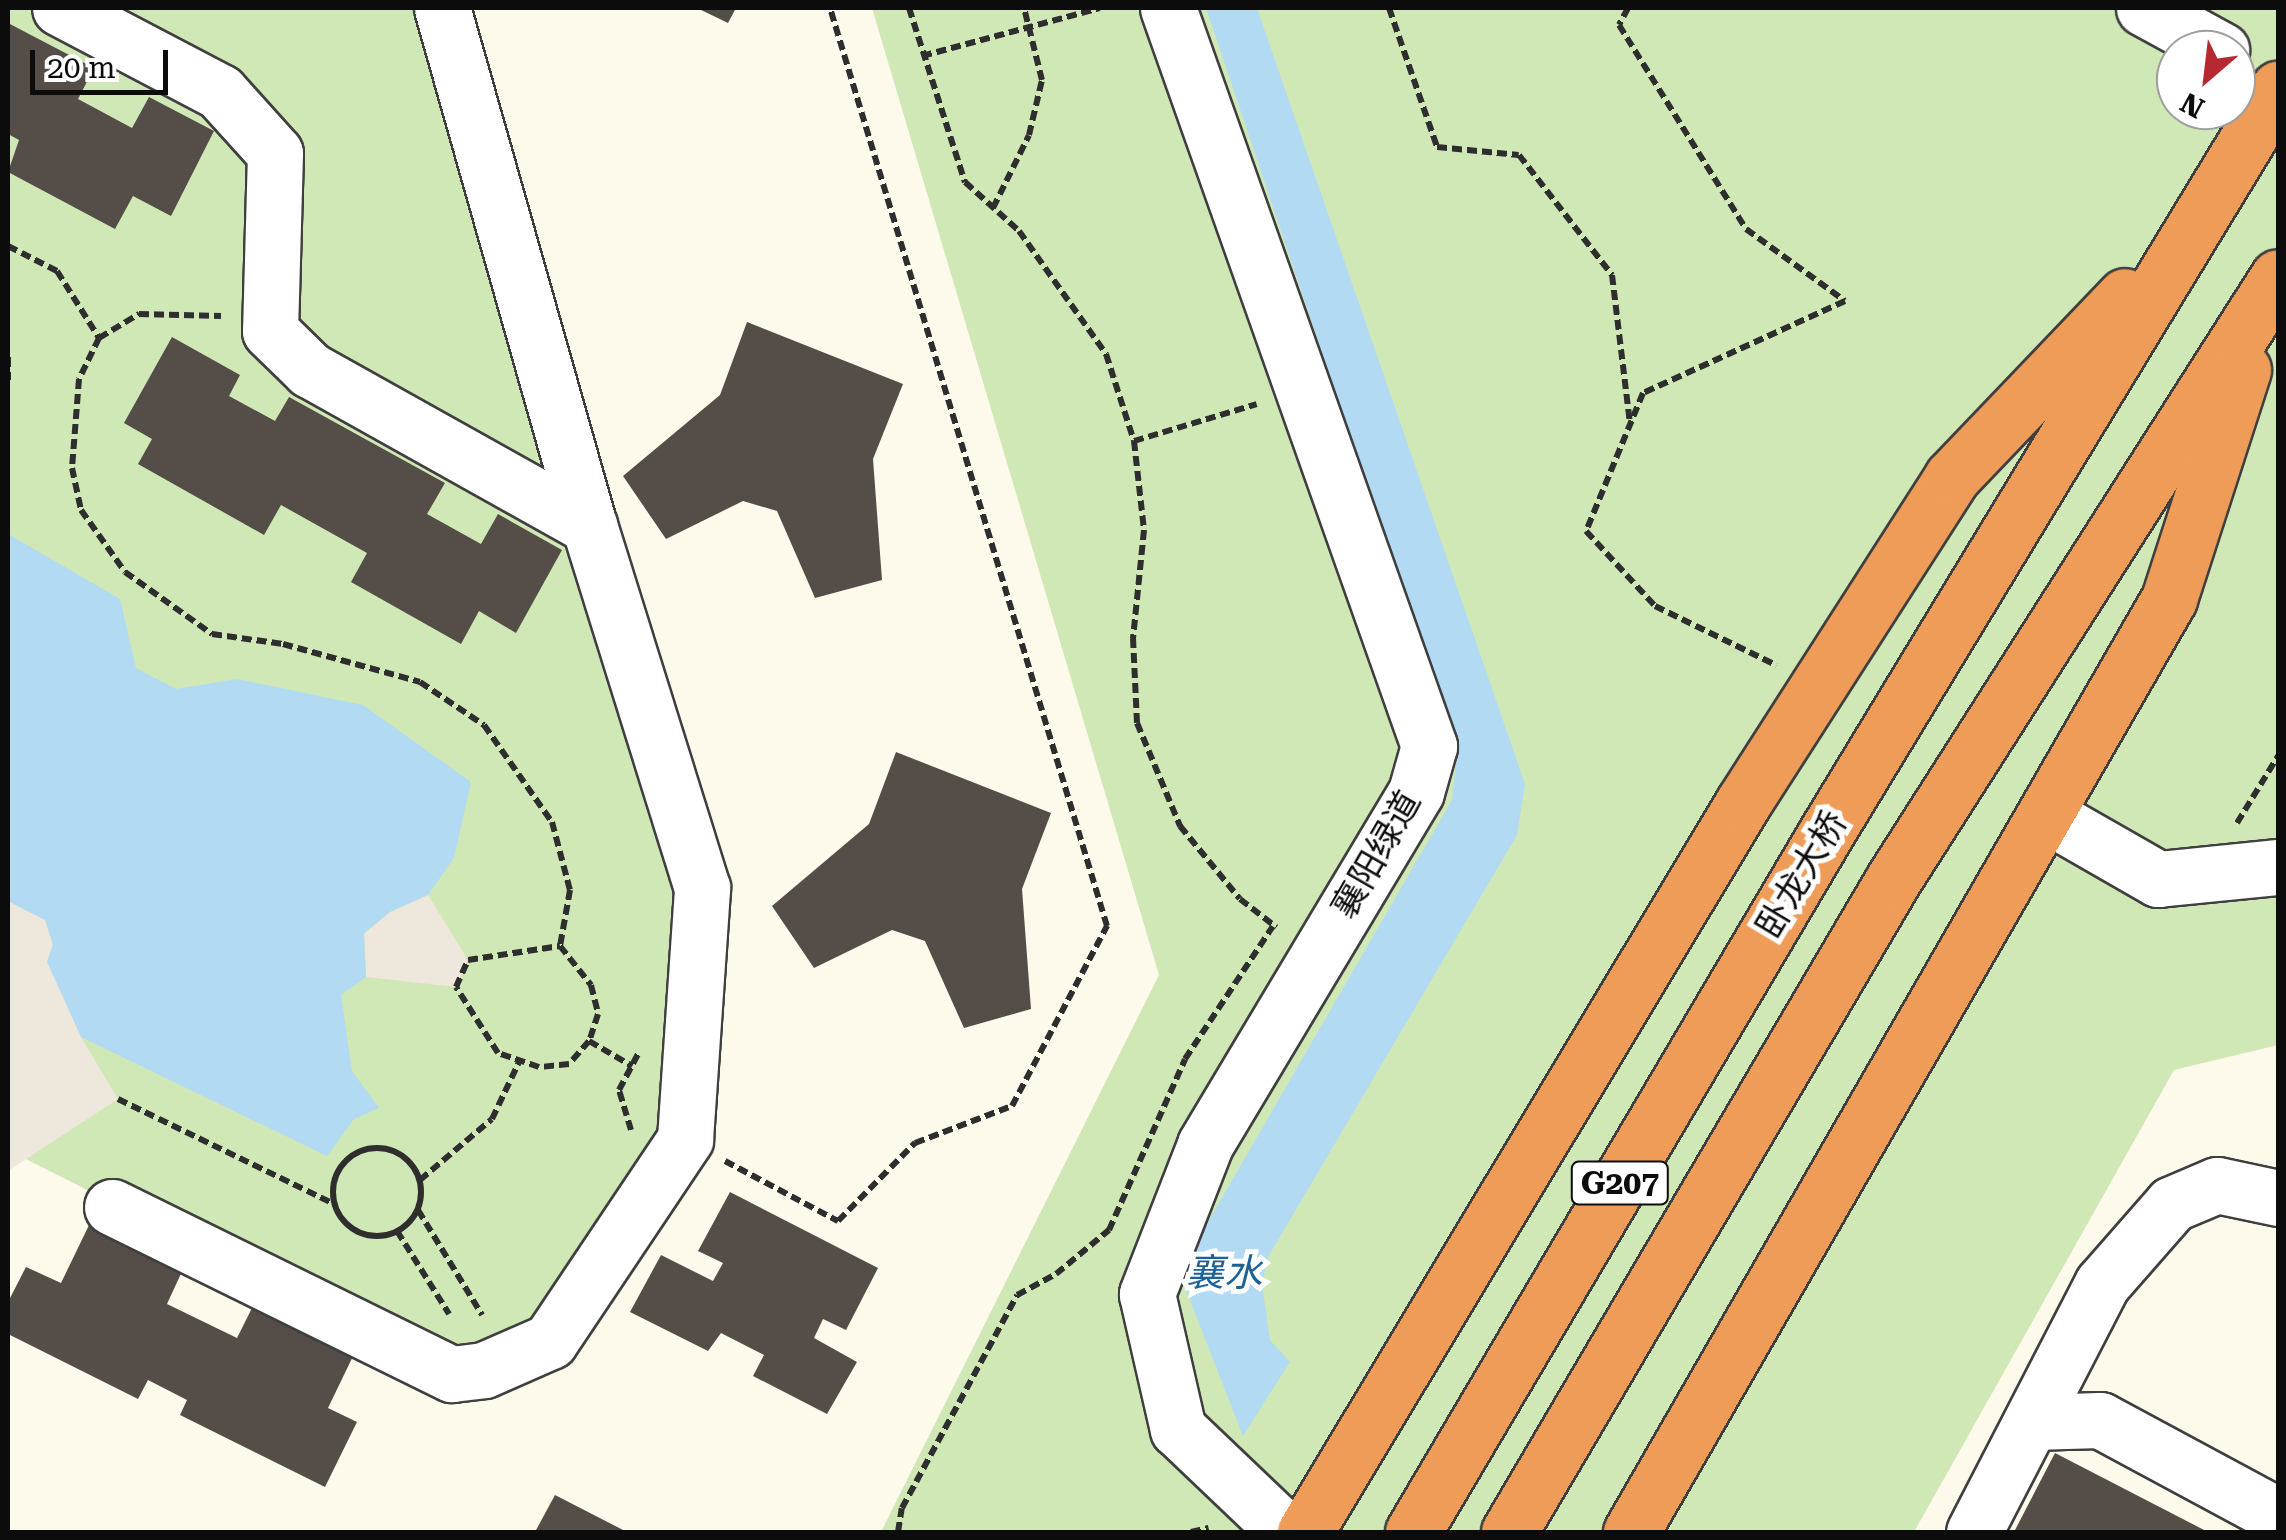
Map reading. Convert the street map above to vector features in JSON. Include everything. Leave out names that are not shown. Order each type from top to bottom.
[{"type":"highway","name":"G207","points":[[2196,222],[2278,89]]},
{"type":"highway","points":[[1305,1532],[1818,686],[1952,476],[2196,222]]},
{"type":"highway","name":"卧龙大桥","points":[[1413,1532],[1826,833],[2196,222]]},
{"type":"highway","name":"G207","points":[[1508,1532],[1893,880],[2273,286]]},
{"type":"highway","points":[[1631,1532],[2048,816],[2169,598],[2273,286]]},
{"type":"street","points":[[60,8],[220,92],[275,153],[270,331],[310,370],[589,526]]},
{"type":"street","points":[[112,1207],[452,1374],[496,1364],[550,1341],[686,1140],[702,888],[589,526],[442,8]]},
{"type":"street","name":"襄阳绿道","points":[[1168,8],[1429,746],[1416,792],[1205,1144],[1146,1294],[1178,1429],[1286,1532]]},
{"type":"street","points":[[2144,8],[2184,30]]},
{"type":"street","points":[[2256,69],[2278,81]]},
{"type":"street","points":[[2048,816],[2158,879],[2278,867]]},
{"type":"street","points":[[1974,1532],[2102,1284],[2172,1204],[2218,1185],[2278,1198]]},
{"type":"street","points":[[2032,1422],[2100,1420],[2278,1516]]},
{"type":"path","points":[[686,1140],[838,1221],[915,1143],[1012,1106],[1107,926],[830,8]]},
{"type":"path","points":[[909,8],[965,182],[1019,231],[1106,354],[1134,441],[1144,530],[1133,638],[1137,722],[1180,826],[1240,899],[1317,957]]},
{"type":"path","points":[[993,208],[1029,135],[1042,80],[1034,26],[1024,8]]},
{"type":"path","points":[[922,56],[1100,8]]},
{"type":"path","points":[[1389,8],[1437,147],[1519,155],[1612,275],[1630,424]]},
{"type":"path","points":[[1628,8],[1620,25],[1746,229],[1845,301],[1643,393],[1586,530],[1656,606],[1818,686]]},
{"type":"path","points":[[8,246],[56,271],[98,338]]},
{"type":"path","points":[[270,331],[211,312],[139,314],[98,338],[78,379],[72,468],[81,510],[124,572],[212,634],[284,644],[420,682],[484,725],[552,822],[570,890],[560,946],[591,984],[598,1014],[589,1041],[569,1064],[539,1067],[498,1052],[456,987],[468,960],[560,946]]},
{"type":"path","points":[[8,357],[8,380]]},
{"type":"path","points":[[1134,441],[1303,390]]},
{"type":"path","points":[[2205,875],[2278,756]]},
{"type":"path","points":[[898,1532],[902,1508],[1017,1295],[1056,1274],[1110,1230],[1185,1059],[1274,924]]},
{"type":"path","points":[[589,1041],[632,1066]]},
{"type":"path","points":[[420,1180],[492,1119],[520,1060]]},
{"type":"path","points":[[118,1099],[336,1205],[354,1229],[383,1236],[397,1232],[418,1210]]},
{"type":"path","points":[[336,1205],[336,1177],[366,1150],[404,1157],[420,1180],[418,1210],[496,1364]]},
{"type":"path","points":[[397,1232],[496,1364]]},
{"type":"green space","points":[[8,8],[442,8],[702,888],[685,1139],[566,1310],[452,1374],[8,1150]]},
{"type":"green space","points":[[872,8],[2278,8],[2278,1045],[2174,1070],[1914,1532],[881,1532],[1159,975]]},
{"type":"shaded area","points":[[428,895],[468,960],[456,987],[366,977],[364,934],[390,912]]},
{"type":"shaded area","points":[[8,901],[45,920],[81,1037],[118,1099],[8,1171]]},
{"type":"water","name":"襄水","points":[[1206,8],[1257,8],[1525,784],[1517,835],[1268,1257],[1262,1284],[1270,1340],[1290,1362],[1243,1436],[1179,1272],[1452,800],[1457,754]]},
{"type":"water","points":[[8,534],[120,599],[136,668],[176,689],[237,679],[363,705],[471,782],[454,858],[428,895],[390,912],[364,933],[366,977],[341,995],[352,1071],[379,1108],[354,1119],[327,1156],[81,1037],[47,962],[53,944],[45,920],[8,901]]},
{"type":"building","points":[[697,8],[736,8],[728,23]]},
{"type":"building","points":[[8,23],[94,68],[78,99],[132,128],[149,97],[214,131],[171,216],[133,196],[115,229],[8,172],[19,140],[8,134]]},
{"type":"building","points":[[747,322],[903,384],[873,459],[882,580],[815,598],[777,511],[743,501],[666,539],[623,476],[720,395]]},
{"type":"building","points":[[172,337],[240,375],[229,396],[275,421],[289,397],[445,483],[427,514],[481,544],[498,514],[562,550],[516,633],[479,611],[461,644],[351,582],[367,553],[281,505],[264,535],[138,464],[152,439],[124,423]]},
{"type":"building","points":[[896,752],[1051,813],[1022,889],[1031,1009],[964,1028],[925,941],[892,930],[814,968],[772,906],[869,824]]},
{"type":"building","points":[[730,1192],[878,1268],[846,1330],[823,1319],[814,1338],[857,1362],[827,1414],[753,1376],[764,1355],[721,1333],[708,1351],[630,1312],[661,1255],[713,1281],[723,1263],[698,1251]]},
{"type":"building","points":[[91,1221],[185,1265],[167,1304],[237,1338],[256,1300],[356,1350],[328,1408],[357,1422],[325,1487],[180,1415],[187,1400],[148,1380],[138,1399],[8,1334],[8,1302],[26,1267],[61,1283]]},
{"type":"building","points":[[2055,1453],[2208,1532],[2014,1532]]},
{"type":"building","points":[[555,1495],[627,1532],[535,1532]]}]
